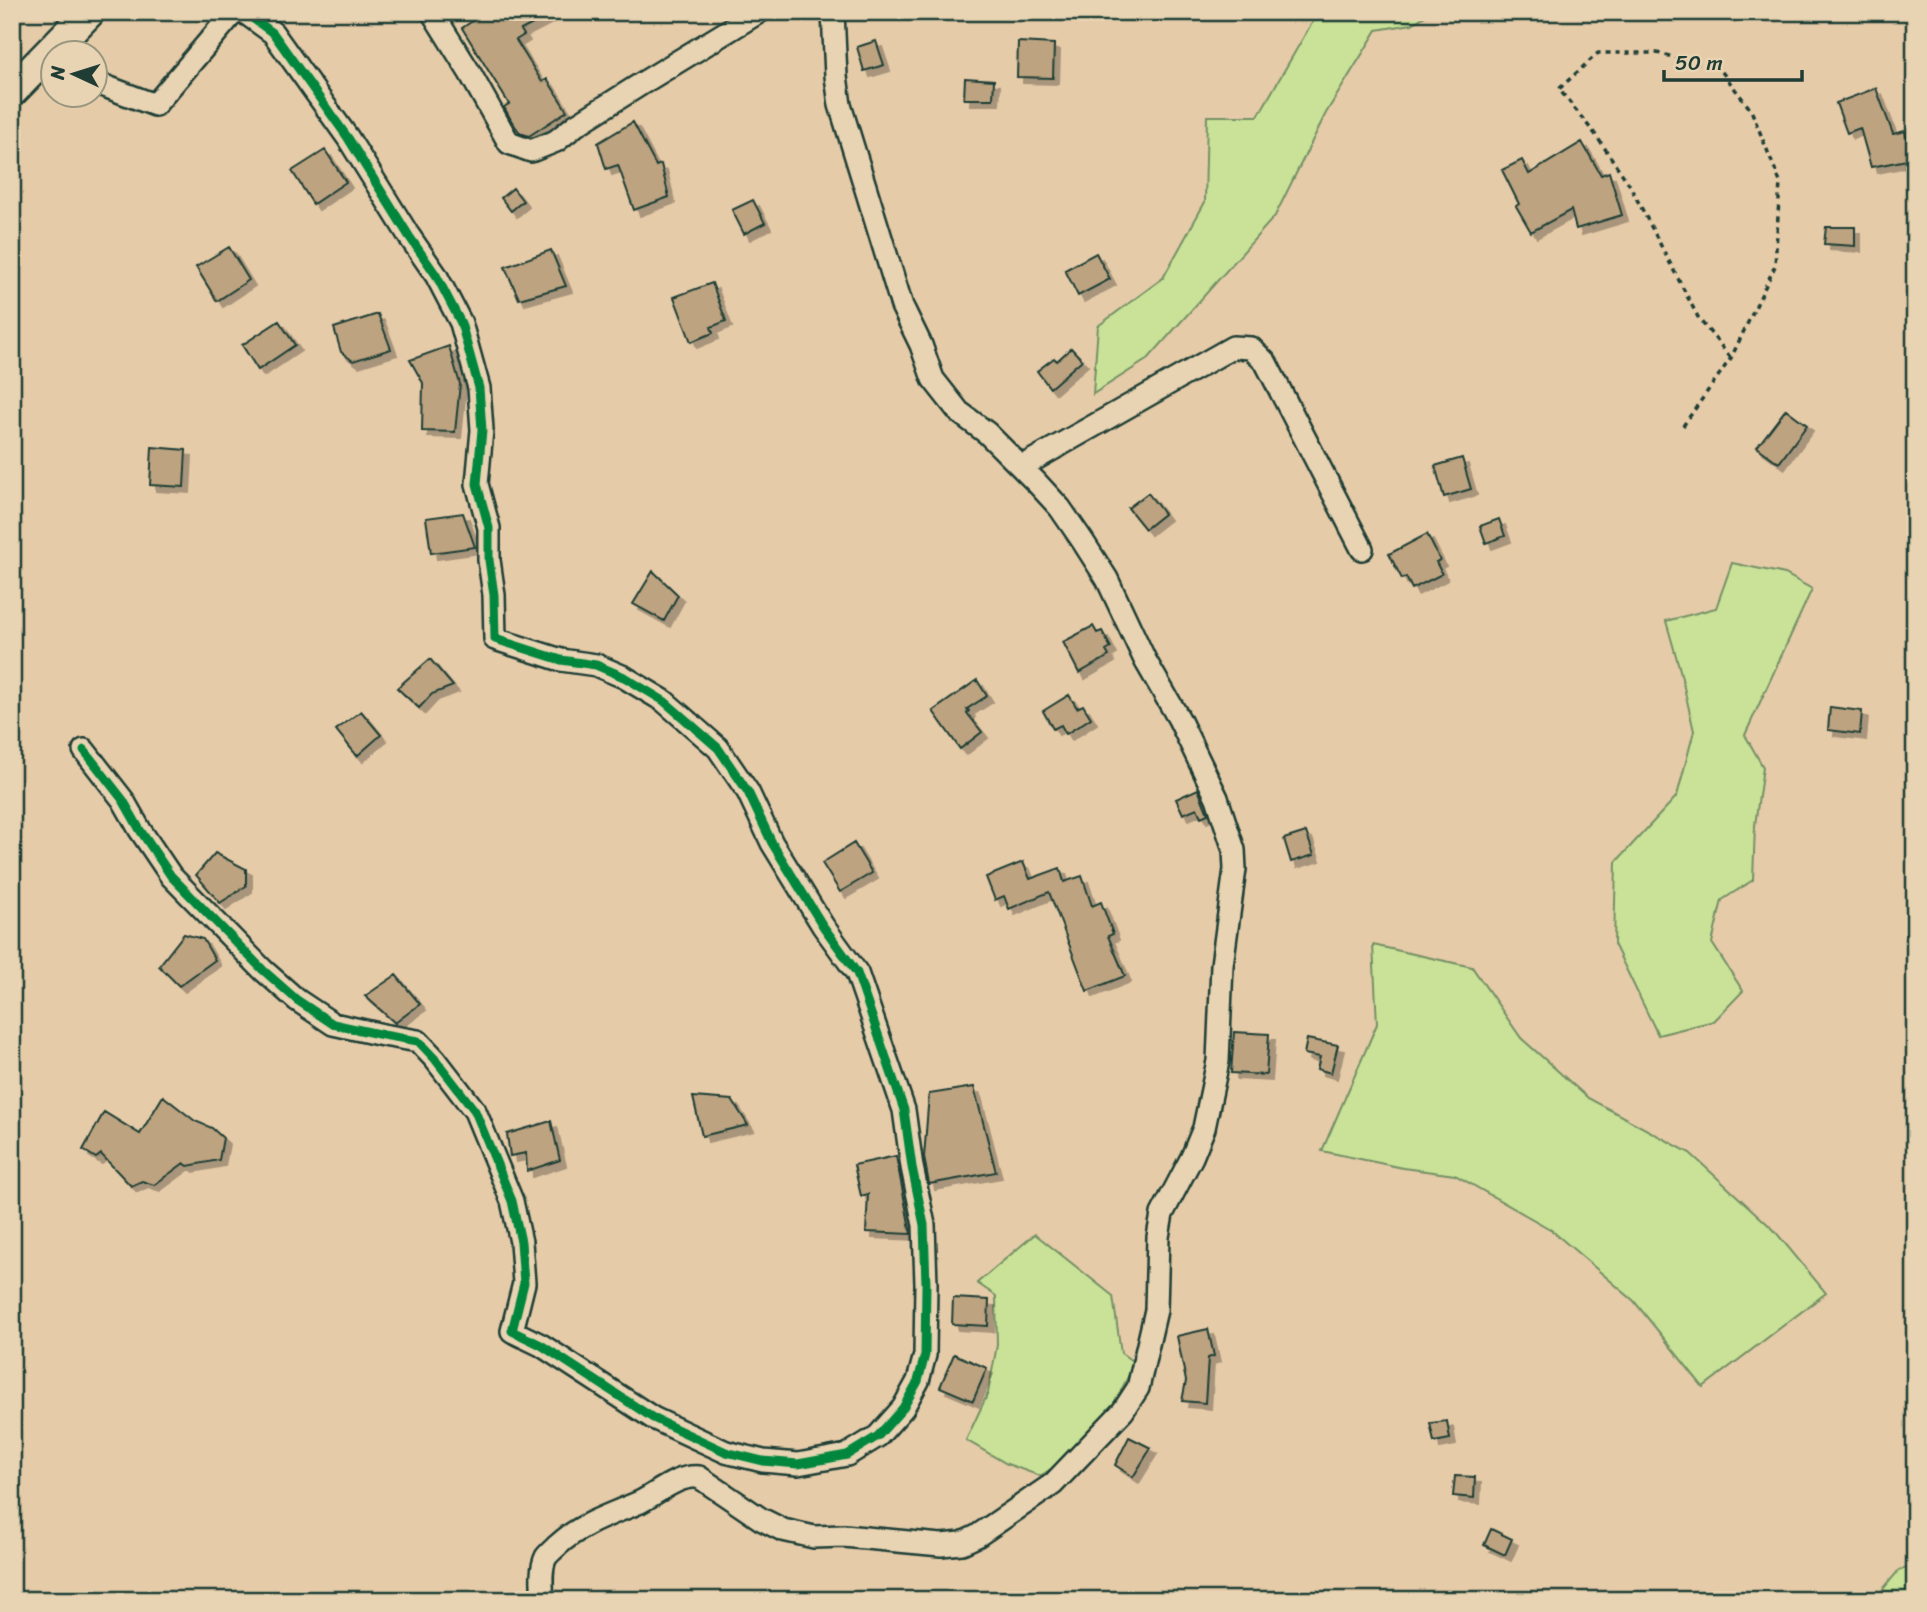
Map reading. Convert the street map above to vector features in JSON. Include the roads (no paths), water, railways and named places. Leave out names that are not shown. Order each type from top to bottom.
[{"type":"main road","points":[[68,38],[89,12]]},
{"type":"main road","points":[[12,91],[38,70]]},
{"type":"street","points":[[108,87],[155,105],[234,12]]},
{"type":"street","points":[[84,750],[123,800],[171,876],[263,970],[297,1000],[333,1024],[418,1041],[475,1111],[512,1201],[521,1242],[524,1283],[512,1331],[541,1346],[653,1418],[726,1452],[763,1461],[798,1464],[847,1455],[878,1436],[903,1408],[918,1381],[925,1355],[924,1225],[904,1110],[858,973],[802,893],[772,843],[748,792],[718,748],[664,701],[625,677],[596,665],[561,660],[495,639],[489,528],[477,484],[482,430],[479,388],[461,323],[436,275],[348,138],[273,33],[244,12]]},
{"type":"street","points":[[432,12],[509,143],[531,151],[556,141],[640,84],[759,12]]},
{"type":"street","points":[[543,1600],[541,1579],[547,1556],[566,1538],[584,1525],[690,1477],[699,1478],[761,1519],[783,1530],[814,1537],[844,1536],[941,1545],[962,1543],[977,1535],[1053,1484],[1123,1411],[1138,1388],[1156,1310],[1158,1237],[1162,1214],[1192,1157],[1212,1098],[1220,1032],[1222,965],[1236,869],[1234,850],[1206,771],[1145,660],[1107,579],[1060,508],[987,433],[959,412],[933,379],[921,345],[902,306],[840,105],[835,76],[833,12]]},
{"type":"street","points":[[1021,467],[1233,347],[1251,348],[1266,363],[1362,549]]}]
